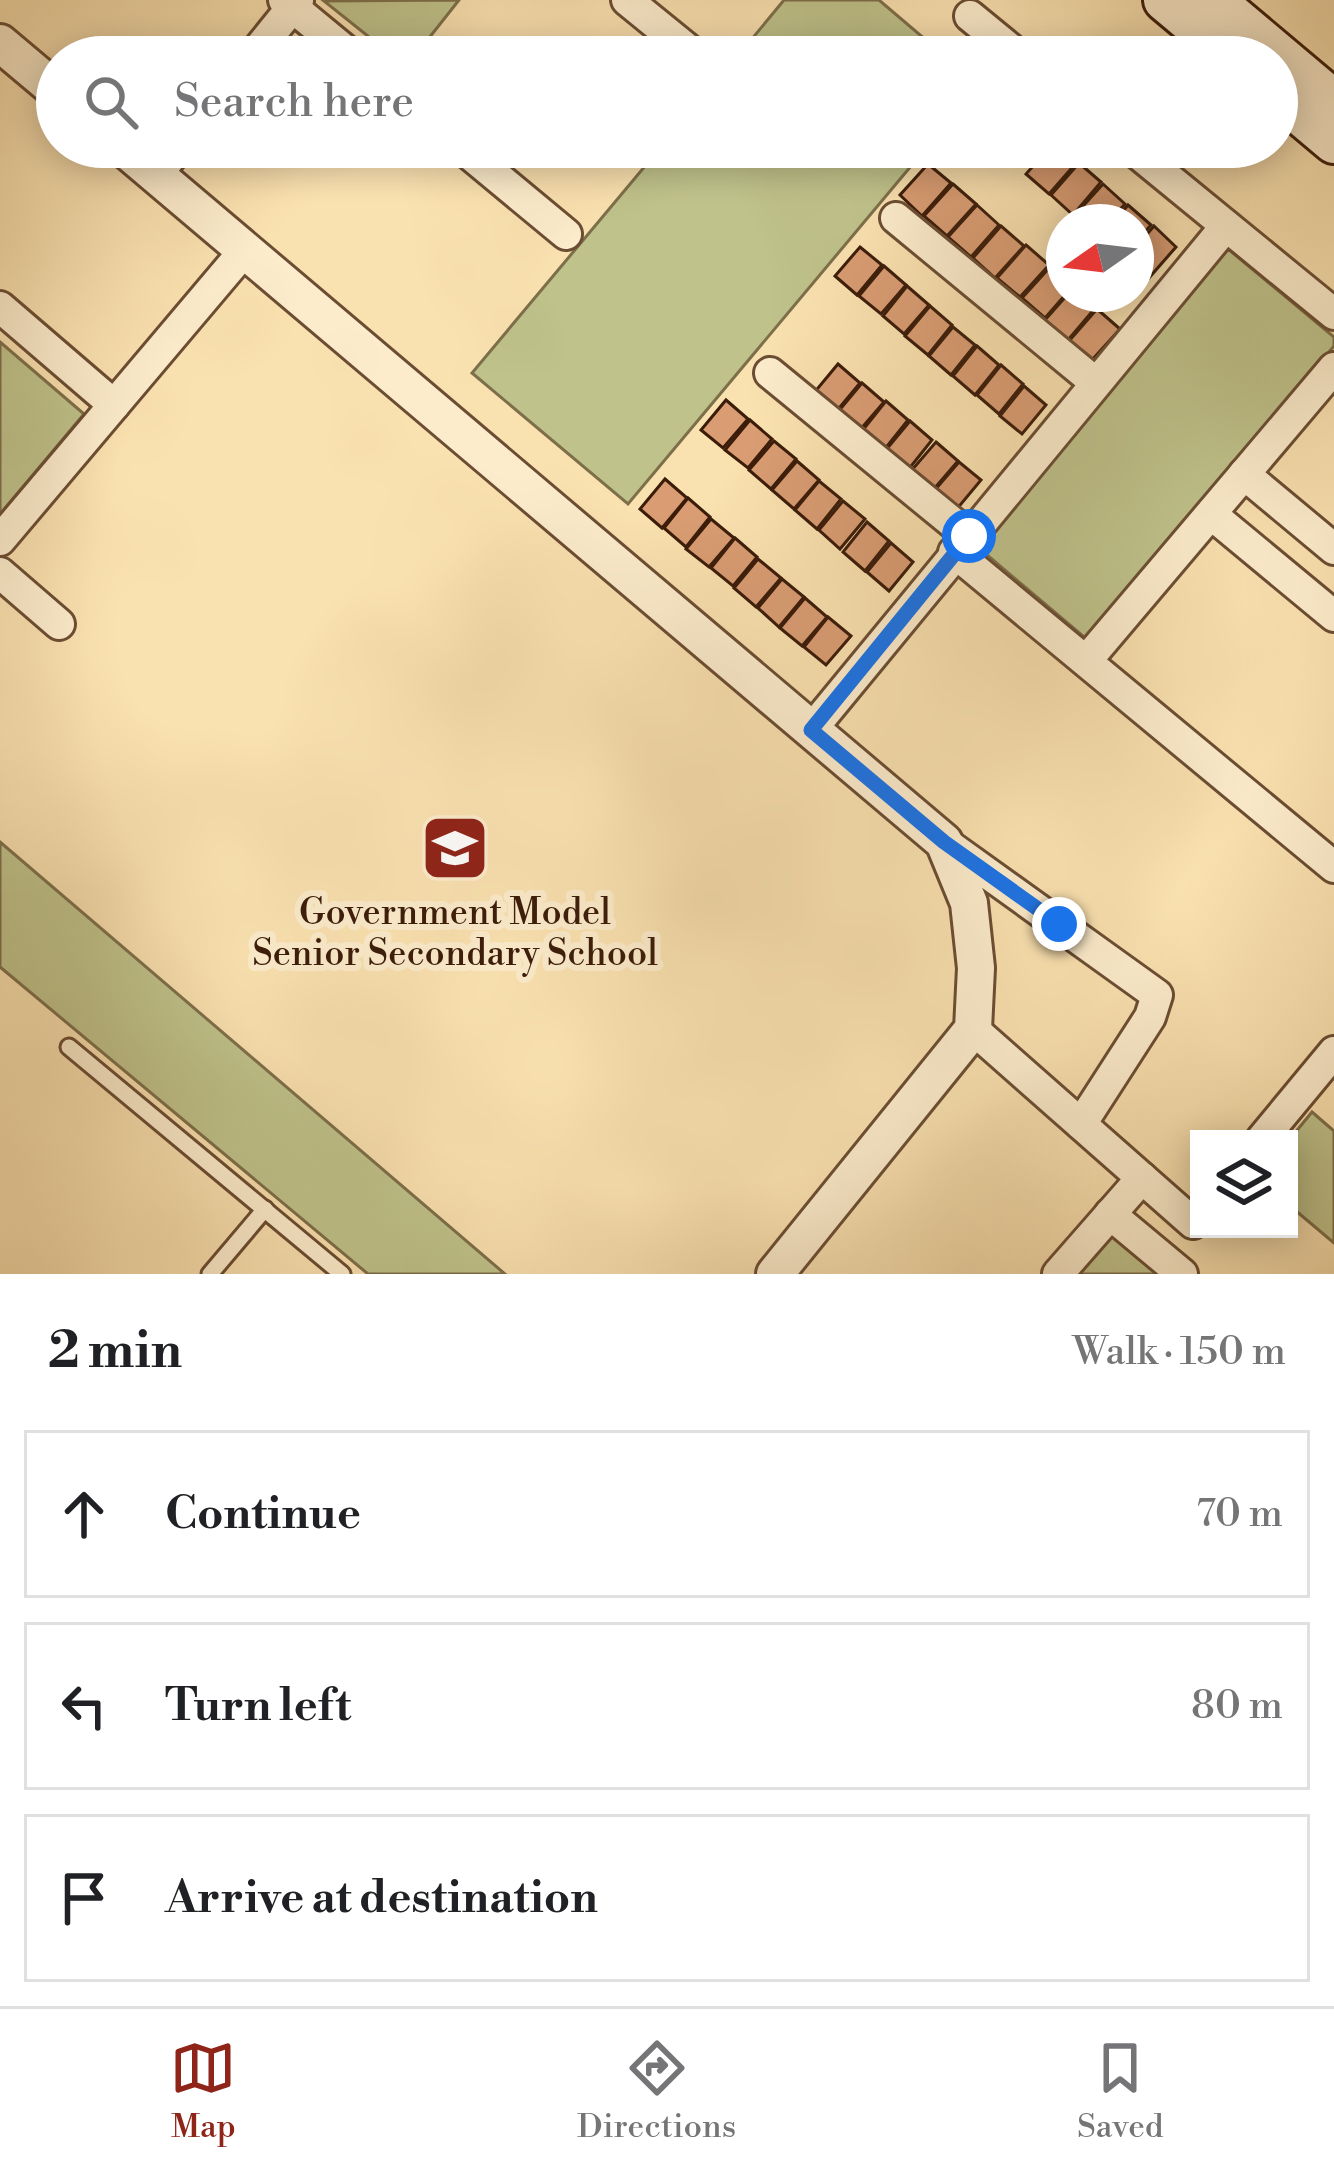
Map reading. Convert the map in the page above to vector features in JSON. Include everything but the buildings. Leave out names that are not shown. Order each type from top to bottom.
[{"type":"main road","points":[[1165,0],[1208,36]]},
{"type":"main road","points":[[1213,0],[1256,36]]},
{"type":"main road","points":[[1298,72],[1334,102]]},
{"type":"main road","points":[[1298,112],[1334,142]]},
{"type":"street","points":[[627,0],[671,36]]},
{"type":"street","points":[[267,36],[292,2],[330,36]]},
{"type":"street","points":[[970,16],[994,36]]},
{"type":"street","points":[[0,43],[36,73]]},
{"type":"street","points":[[174,168],[244,250],[811,730],[944,842],[1156,995],[1150,1017],[1081,1124]]},
{"type":"street","points":[[486,168],[566,234]]},
{"type":"street","points":[[1156,168],[1334,314]]},
{"type":"street","points":[[896,218],[1096,383]]},
{"type":"street","points":[[811,730],[1226,226]]},
{"type":"street","points":[[0,540],[244,250]]},
{"type":"street","points":[[0,307],[114,405]]},
{"type":"street","points":[[1086,662],[1334,368]]},
{"type":"street","points":[[770,373],[1086,662],[1334,867]]},
{"type":"street","points":[[1244,474],[1334,549]]},
{"type":"street","points":[[1211,514],[1334,616]]},
{"type":"street","points":[[0,573],[59,624]]},
{"type":"street","points":[[775,1274],[973,1029],[976,968],[969,903],[944,842]]},
{"type":"street","points":[[973,1029],[1190,1214]]},
{"type":"street","points":[[1269,1130],[1334,1052]]},
{"type":"street","points":[[1058,1274],[1142,1178]]},
{"type":"street","points":[[1111,1214],[1173,1266],[1190,1231]]},
{"type":"lane","points":[[69,1047],[342,1274]]},
{"type":"lane","points":[[209,1274],[265,1209]]},
{"type":"green space","points":[[459,0],[431,36],[368,36],[324,1]]},
{"type":"green space","points":[[784,0],[879,0],[921,36],[754,36]]},
{"type":"green space","points":[[643,168],[909,168],[628,504],[472,373]]},
{"type":"green space","points":[[1228,249],[1334,337],[1334,346],[1090,642],[980,549]]},
{"type":"green space","points":[[0,342],[84,414],[0,514]]},
{"type":"green space","points":[[0,842],[505,1274],[368,1274],[0,967]]},
{"type":"green space","points":[[1312,1112],[1334,1131],[1334,1243],[1298,1213],[1297,1130]]},
{"type":"green space","points":[[1114,1228],[1159,1274],[1074,1274]]},
{"type":"place","name":"Government Model Senior Secondary School","points":[[455,848]]},
{"type":"route","points":[[969,536],[811,730],[944,842],[1059,924]]}]
